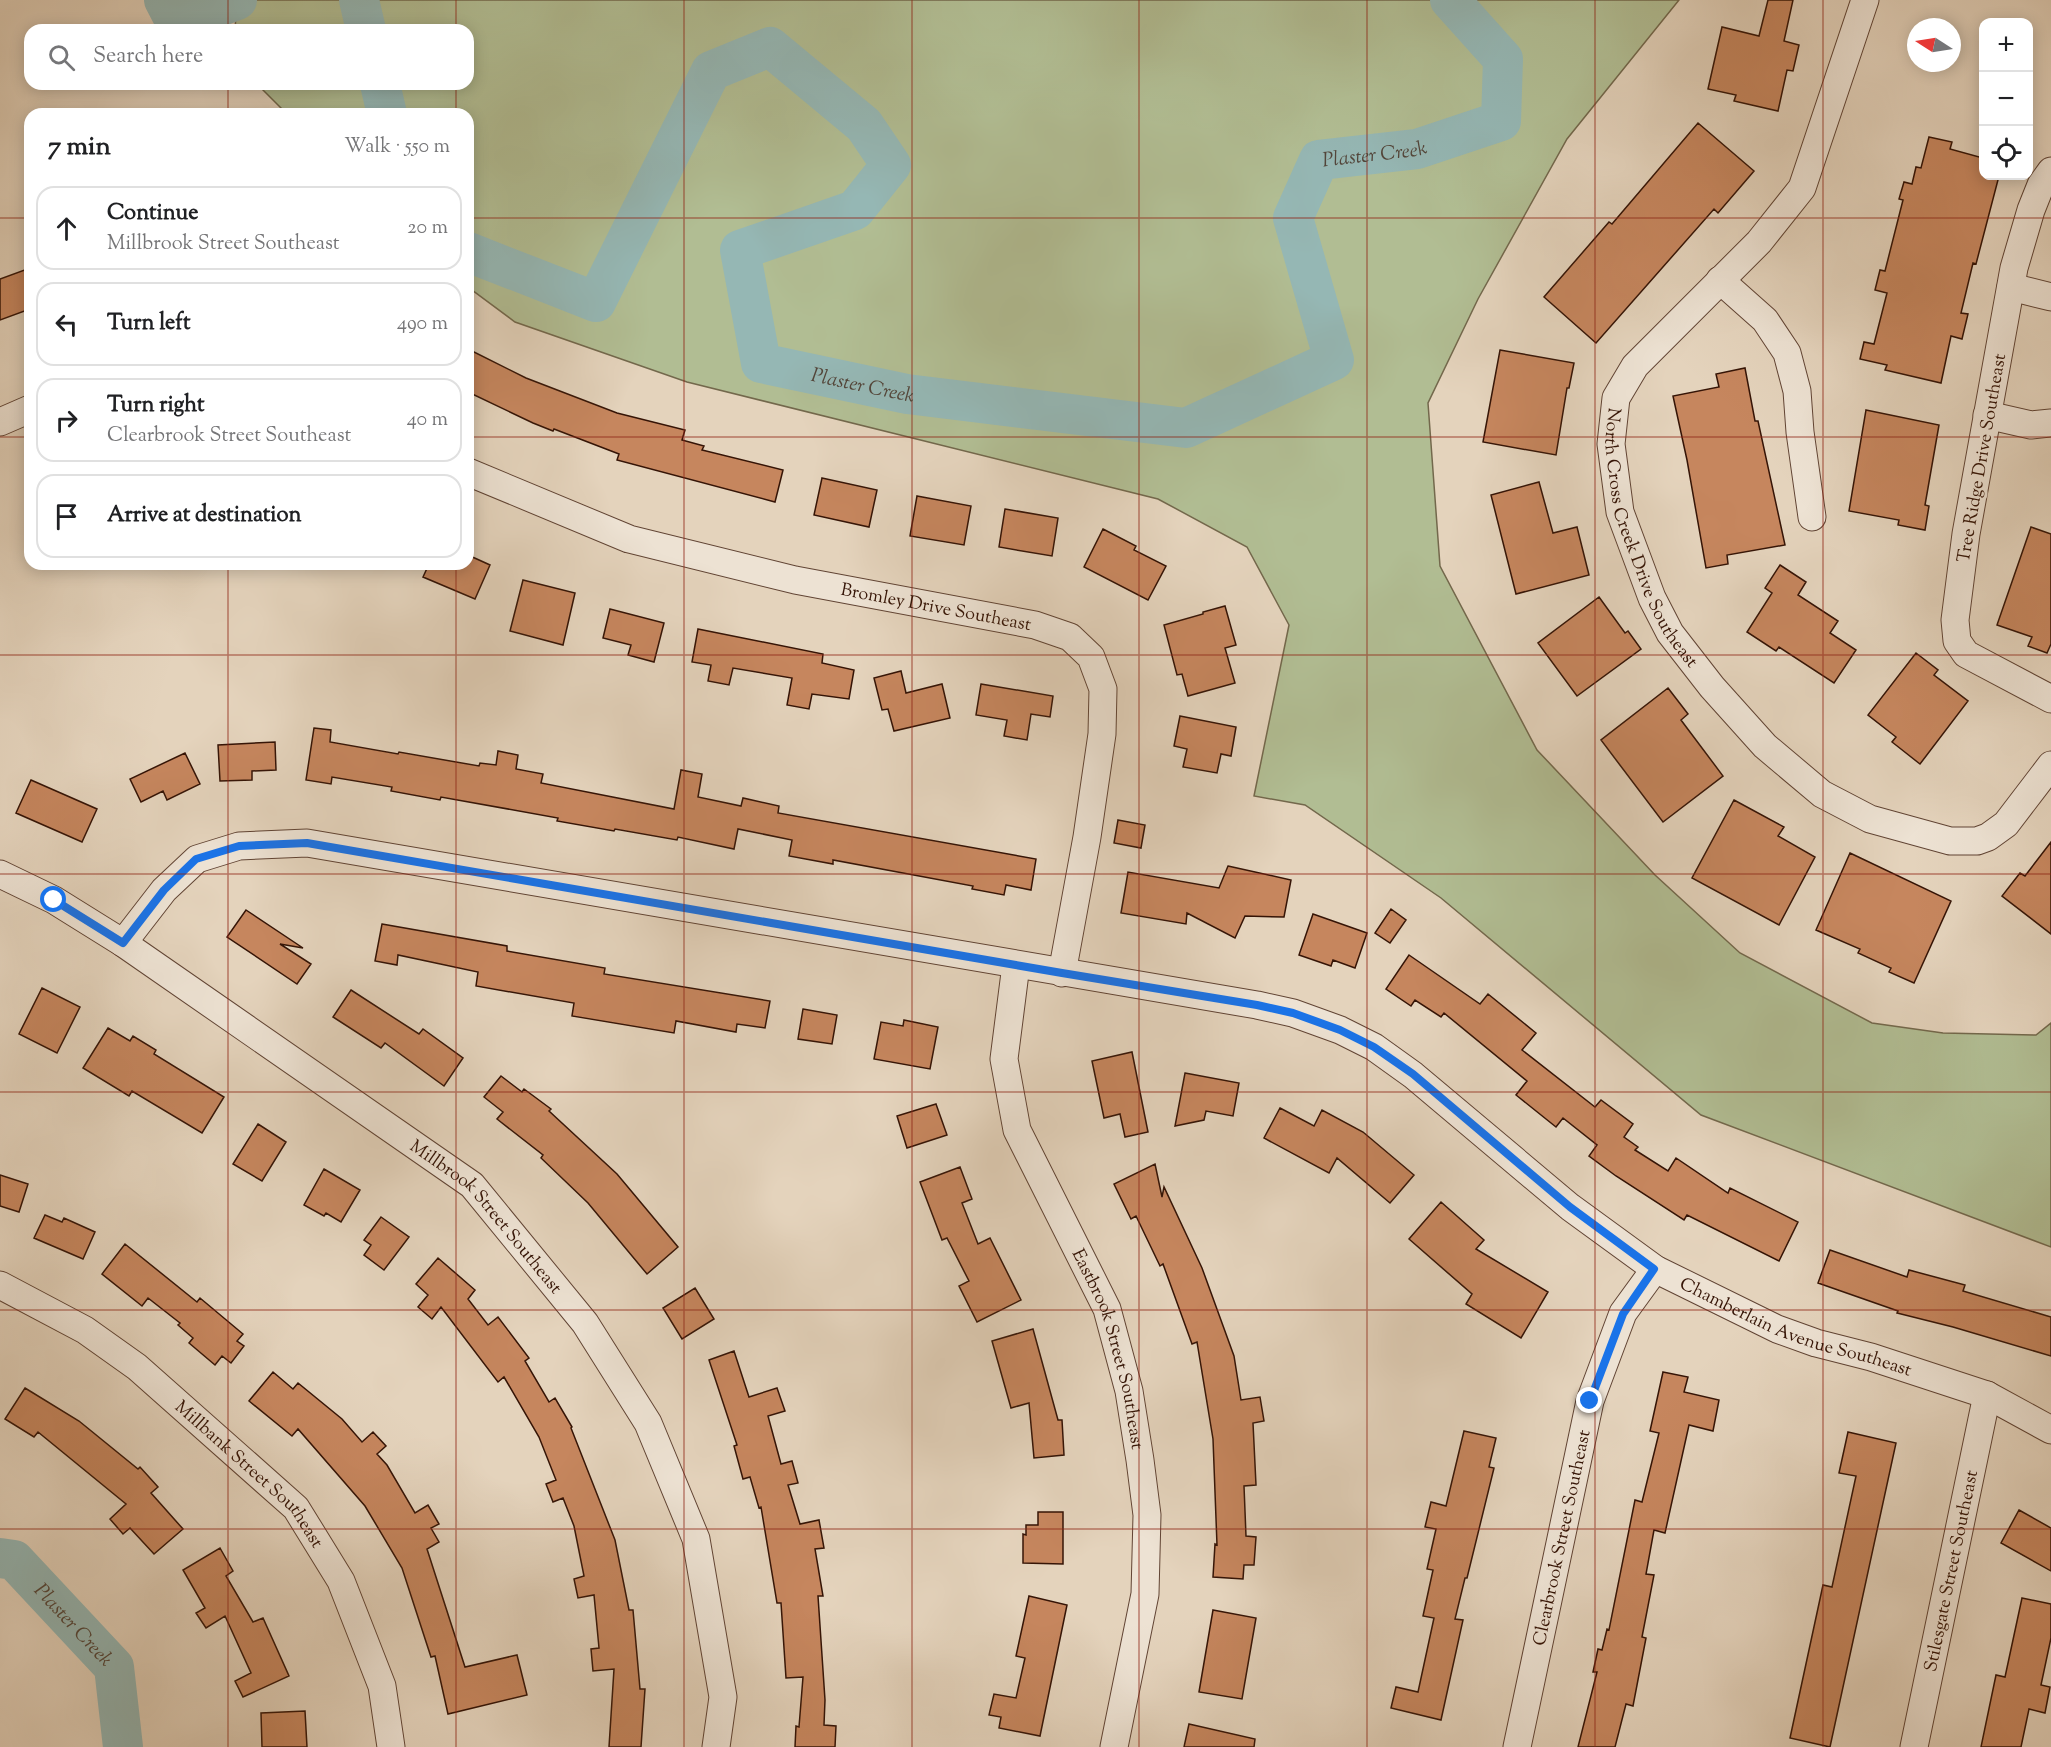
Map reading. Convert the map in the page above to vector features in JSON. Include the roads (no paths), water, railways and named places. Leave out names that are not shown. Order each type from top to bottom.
[{"type":"street","name":"North Cross Creek Drive Southeast","points":[[1865,0],[1802,188],[1759,242],[1635,366],[1616,398],[1611,444],[1620,512],[1652,598],[1670,633],[1712,687],[1765,746],[1822,794],[1870,819],[1950,841],[1977,841],[1988,837],[2006,824],[2051,765]]},
{"type":"street","name":"Tree Ridge Drive Southeast","points":[[2051,171],[2041,185],[2031,210],[2014,267],[1966,534],[1955,620],[1957,641],[1966,654],[2051,699]]},
{"type":"street","points":[[1720,280],[1765,320],[1787,353],[1797,391],[1812,517]]},
{"type":"street","points":[[2011,287],[2051,297]]},
{"type":"street","points":[[0,422],[24,412]]},
{"type":"street","points":[[1987,415],[2031,424],[2051,423]]},
{"type":"street","name":"Bromley Drive Southeast","points":[[474,474],[629,539],[795,580],[1035,625],[1071,637],[1091,657],[1103,689],[1103,711],[1102,734],[1088,825],[1062,973]]},
{"type":"street","name":"Chamberlain Avenue Southeast","points":[[123,943],[164,890],[196,859],[239,846],[307,843],[1293,1013],[1340,1030],[1374,1047],[1413,1074],[1570,1207],[1654,1269],[1777,1329],[1987,1395],[2051,1430]]},
{"type":"street","name":"Millbrook Street Southeast","points":[[0,874],[54,900],[123,943],[472,1185],[585,1323],[648,1423],[696,1539],[723,1697],[716,1747]]},
{"type":"street","name":"Eastbrook Street Southeast","points":[[1016,965],[1004,1059],[1017,1130],[1107,1309],[1129,1391],[1147,1515],[1145,1594],[1114,1747]]},
{"type":"street","name":"Clearbrook Street Southeast","points":[[1517,1747],[1590,1401],[1623,1314],[1654,1269]]},
{"type":"street","name":"Millbank Street Southeast","points":[[0,1285],[85,1330],[137,1367],[296,1508],[341,1581],[382,1686],[392,1747]]},
{"type":"street","name":"Stilesgate Street Southeast","points":[[1914,1747],[1987,1395]]},
{"type":"waterway","name":"Plaster Creek","points":[[164,0],[176,23],[237,0]]},
{"type":"waterway","name":"Plaster Creek","points":[[359,0],[365,24]]},
{"type":"waterway","name":"Plaster Creek","points":[[474,254],[596,302],[711,71],[770,47],[864,125],[891,165],[855,210],[740,250],[761,363],[907,394],[1186,428],[1334,360],[1293,218],[1319,160],[1417,149],[1501,121],[1503,59],[1450,0]]},
{"type":"waterway","name":"Plaster Creek","points":[[381,90],[386,108]]},
{"type":"waterway","name":"Plaster Creek","points":[[0,1558],[14,1560],[114,1667],[123,1747]]}]
